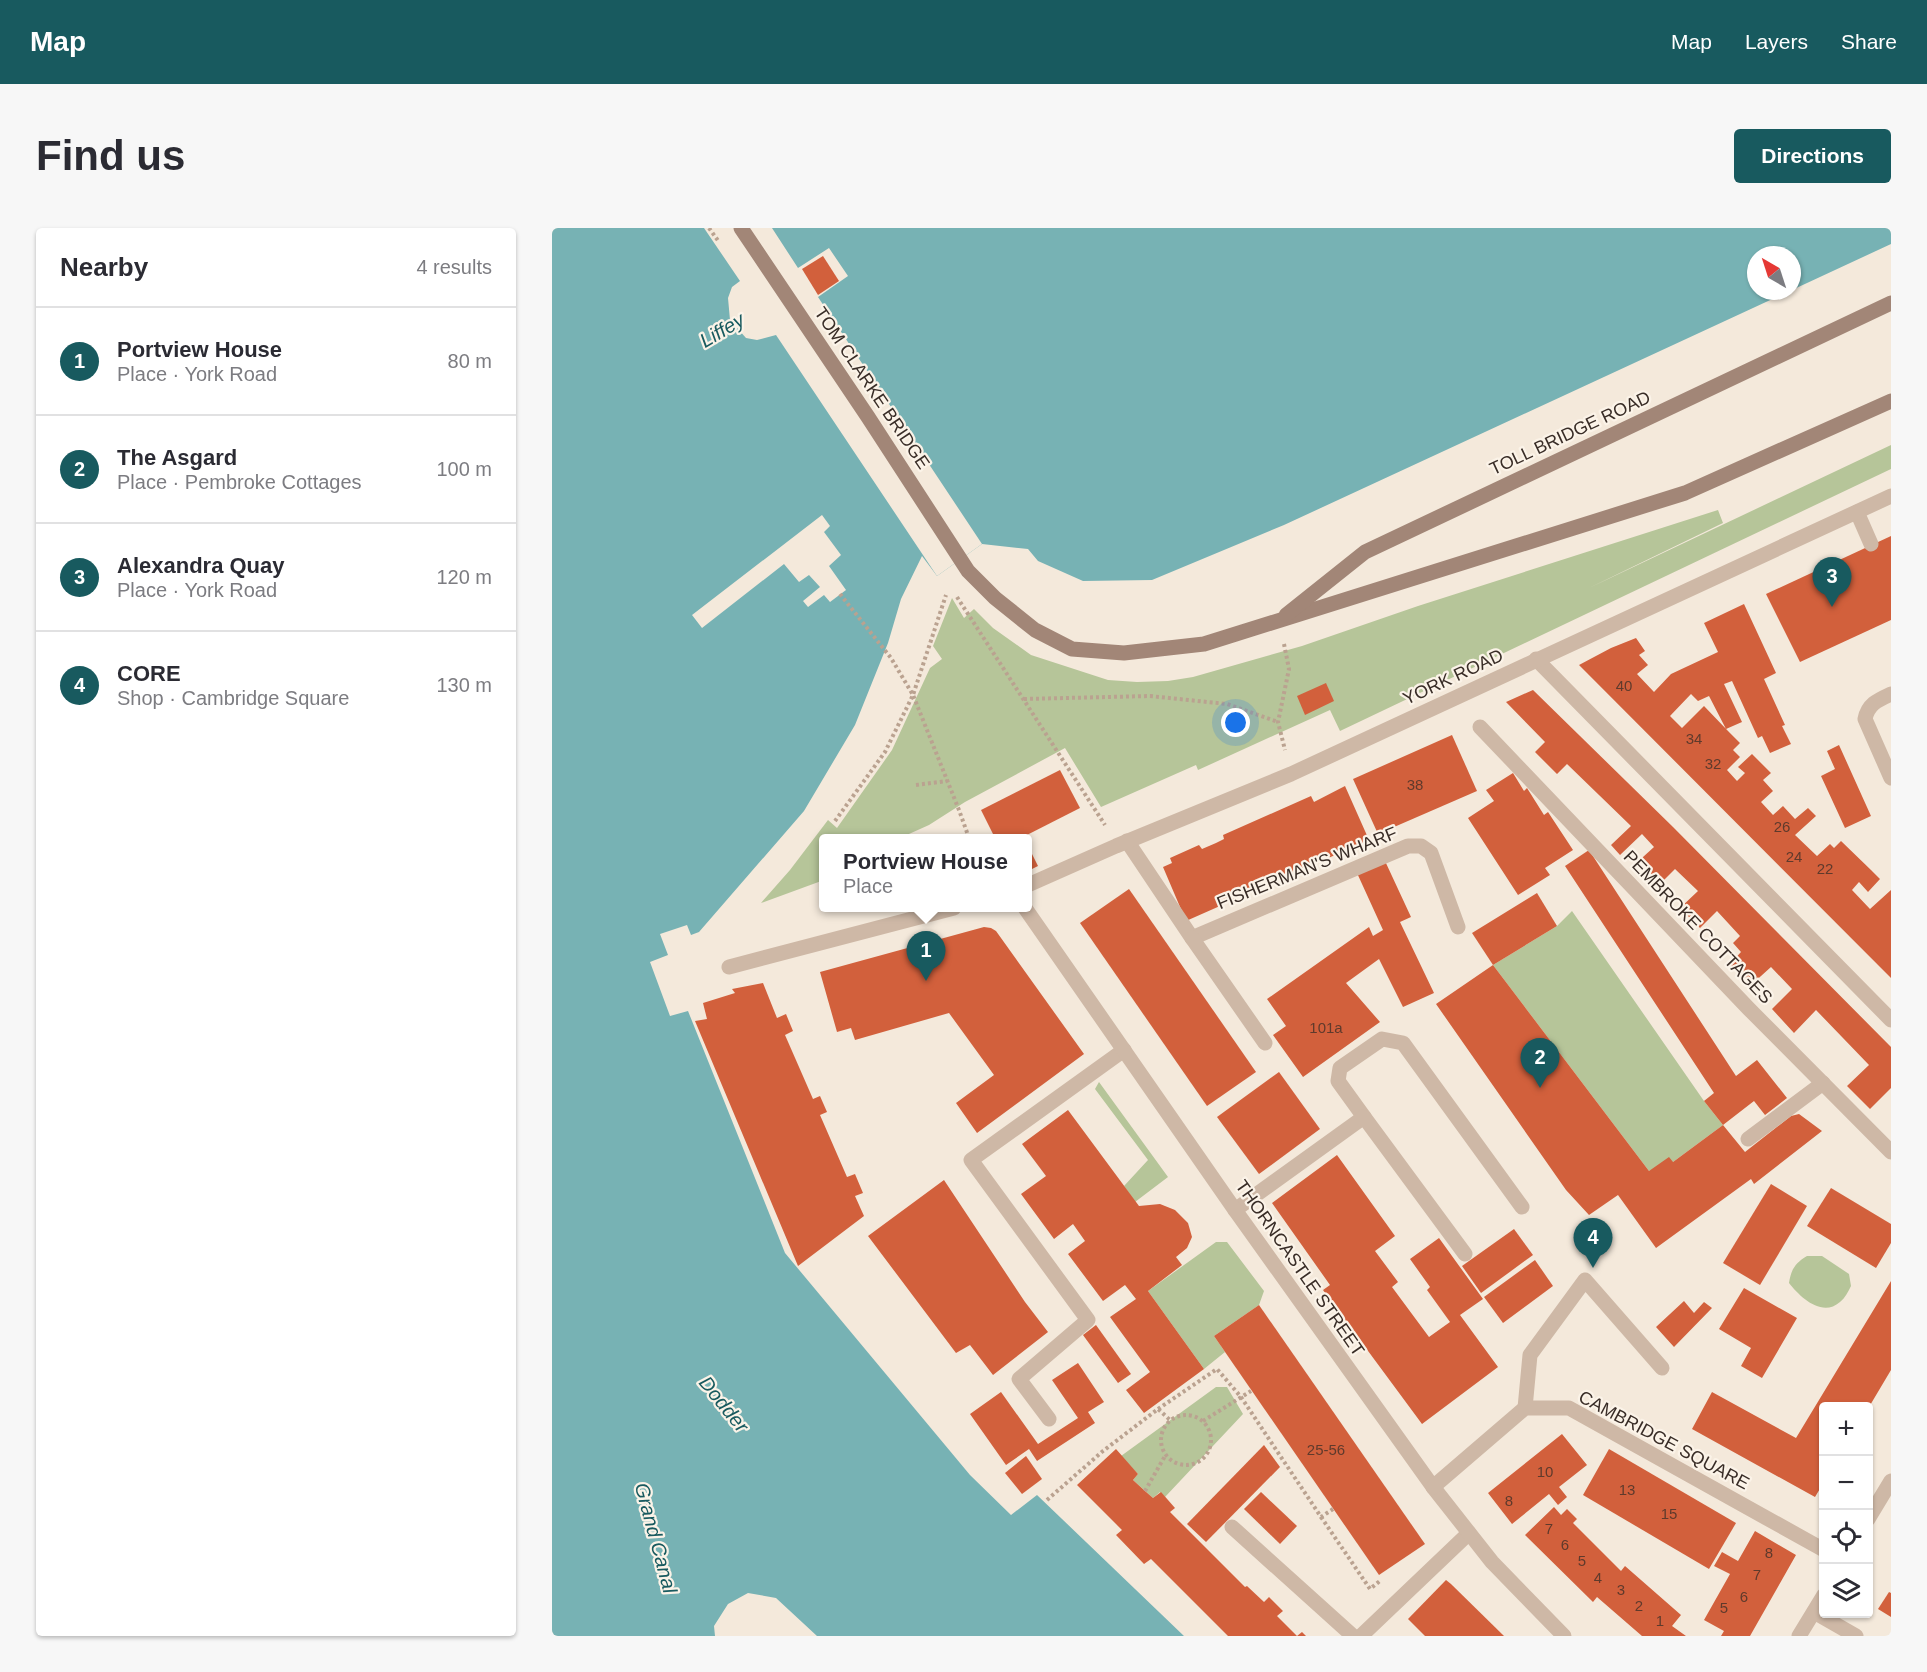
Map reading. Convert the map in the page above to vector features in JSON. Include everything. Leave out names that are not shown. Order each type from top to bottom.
[{"type":"main road","name":"TOM CLARKE BRIDGE","points":[[741,228],[968,571]]},
{"type":"main road","name":"TOLL BRIDGE ROAD","points":[[1278,620],[1365,552],[1891,303]]},
{"type":"main road","name":"TOLL BRIDGE ROAD","points":[[968,571],[995,598],[1035,630],[1072,649],[1124,653],[1204,644],[1685,493],[1891,401]]},
{"type":"street","name":"YORK ROAD","points":[[1032,883],[1541,665],[1891,496]]},
{"type":"street","points":[[1857,512],[1872,544]]},
{"type":"street","points":[[1541,665],[1891,1020]]},
{"type":"street","points":[[1891,694],[1875,702],[1867,710],[1865,719],[1891,778]]},
{"type":"street","name":"PEMBROKE COTTAGES","points":[[1480,727],[1741,1001],[1891,1152]]},
{"type":"street","points":[[1122,844],[1192,938],[1265,1043]]},
{"type":"street","name":"FISHERMAN'S WHARF","points":[[1192,938],[1408,846],[1421,846],[1431,853],[1458,927]]},
{"type":"street","points":[[729,967],[939,912]]},
{"type":"street","name":"THORNCASTLE STREET","points":[[1028,912],[1235,1210],[1432,1487],[1492,1562],[1564,1636]]},
{"type":"street","points":[[1465,1254],[1338,1081],[1340,1068],[1382,1039],[1403,1043],[1522,1207]]},
{"type":"street","points":[[1049,1419],[1019,1379],[1088,1320],[971,1160],[1124,1050]]},
{"type":"street","points":[[1748,1139],[1822,1083]]},
{"type":"street","points":[[1235,1210],[1364,1117]]},
{"type":"street","points":[[1432,1487],[1525,1408],[1530,1355],[1585,1280],[1662,1368]]},
{"type":"street","name":"CAMBRIDGE SQUARE","points":[[1525,1408],[1569,1408],[1819,1547]]},
{"type":"street","points":[[1873,1512],[1891,1481]]},
{"type":"street","points":[[1232,1527],[1353,1636]]},
{"type":"street","points":[[1362,1636],[1470,1533]]},
{"type":"street","points":[[1799,1636],[1819,1604]]},
{"type":"street","points":[[1814,1612],[1856,1636]]},
{"type":"path","points":[[951,588],[1092,803],[1122,844]]},
{"type":"path","points":[[840,594],[891,658],[913,695],[967,834]]},
{"type":"path","points":[[835,821],[885,752],[913,695],[946,595]]},
{"type":"path","points":[[1278,620],[1289,669],[1278,722],[1291,774]]},
{"type":"path","points":[[1023,699],[1150,696],[1227,704],[1278,722]]},
{"type":"path","points":[[916,785],[947,781]]},
{"type":"path","points":[[1047,1500],[1103,1451],[1158,1409],[1217,1369],[1241,1397],[1370,1589],[1387,1576]]},
{"type":"path","points":[[1203,1421],[1251,1390]]},
{"type":"path","points":[[1158,1409],[1170,1420]]},
{"type":"path","points":[[1186,1414],[1203,1421],[1208,1428],[1211,1445],[1203,1460],[1186,1466],[1171,1462],[1162,1449],[1161,1434],[1170,1420],[1186,1414]]},
{"type":"path","points":[[1145,1491],[1165,1456]]},
{"type":"path","points":[[1321,1517],[1333,1509]]},
{"type":"green space","points":[[1891,445],[1891,469],[1340,731],[1330,710],[1198,770],[1196,765],[1101,807],[1065,748],[965,802],[929,825],[909,834],[819,834],[819,882],[761,903],[790,870],[828,820],[837,828],[892,750],[930,668],[942,659],[933,646],[952,598],[964,618],[974,609],[993,628],[1031,655],[1108,680],[1168,681],[1193,677],[1302,646],[1418,606],[1718,510],[1723,523],[1589,588]]},
{"type":"green space","points":[[1572,911],[1723,1125],[1673,1162],[1649,1171],[1493,965],[1557,926]]},
{"type":"green space","points":[[1099,1082],[1168,1177],[1135,1202],[1124,1186],[1148,1160],[1095,1089]]},
{"type":"green space","points":[[1216,1242],[1227,1242],[1264,1291],[1259,1305],[1214,1336],[1225,1352],[1204,1369],[1148,1291]]},
{"type":"green space","points":[[1807,1256],[1822,1256],[1849,1274],[1851,1286],[1840,1302],[1826,1308],[1819,1307],[1805,1299],[1789,1283],[1794,1267]]},
{"type":"green space","points":[[1216,1387],[1227,1387],[1243,1414],[1165,1497],[1160,1492],[1153,1498],[1133,1480],[1138,1474],[1121,1456]]},
{"type":"water","points":[[552,228],[1891,228],[1891,244],[1801,286],[1801,246],[1747,246],[1747,300],[1771,300],[1284,525],[1152,580],[1083,581],[1038,561],[1028,549],[982,544],[937,576],[922,556],[901,599],[888,643],[855,725],[804,811],[699,932],[691,935],[687,925],[660,934],[668,955],[650,962],[670,1016],[688,1011],[785,1253],[970,1475],[1011,1515],[1037,1495],[1184,1636],[817,1636],[776,1598],[748,1593],[728,1604],[714,1626],[715,1636],[552,1636]]},
{"type":"pier","points":[[704,228],[772,228],[798,268],[829,248],[848,276],[818,297],[982,544],[937,576],[776,335],[757,340],[746,338],[730,320],[728,298],[732,287],[740,281]]},
{"type":"pier","points":[[822,515],[830,526],[824,532],[841,555],[829,566],[846,590],[830,602],[824,595],[808,607],[803,601],[820,587],[809,575],[799,582],[784,564],[702,628],[692,615]]},
{"type":"building","points":[[823,256],[839,281],[818,295],[802,269]]},
{"type":"building","points":[[1891,536],[1891,620],[1800,662],[1766,594]]},
{"type":"building","points":[[1744,604],[1776,673],[1764,679],[1791,744],[1770,753],[1762,736],[1758,738],[1732,681],[1724,684],[1742,722],[1726,729],[1740,743],[1733,750],[1740,757],[1727,770],[1737,781],[1745,773],[1738,767],[1752,754],[1771,773],[1763,780],[1773,791],[1761,802],[1773,815],[1783,806],[1795,819],[1808,808],[1816,816],[1795,835],[1817,856],[1830,844],[1834,848],[1841,841],[1871,870],[1880,879],[1868,892],[1859,882],[1852,890],[1870,909],[1891,890],[1891,978],[1579,665],[1636,638],[1645,651],[1639,655],[1648,665],[1637,674],[1654,692],[1671,674],[1718,652],[1704,623]],"holes":[[[1691,694],[1698,701],[1709,696],[1726,729],[1704,706],[1682,728],[1670,716]]]},
{"type":"building","points":[[1326,683],[1334,701],[1305,715],[1297,696]]},
{"type":"building","points":[[1533,690],[1673,827],[1891,1047],[1891,1088],[1870,1109],[1847,1086],[1869,1065],[1816,1010],[1794,1033],[1772,1009],[1792,989],[1771,967],[1751,985],[1729,965],[1741,952],[1733,943],[1740,936],[1717,911],[1700,928],[1680,908],[1698,891],[1675,869],[1654,890],[1632,867],[1654,847],[1642,834],[1620,855],[1611,845],[1631,826],[1567,764],[1557,774],[1535,752],[1545,742],[1506,702]]},
{"type":"building","points":[[1452,735],[1477,791],[1378,834],[1353,779]]},
{"type":"building","points":[[1839,745],[1871,816],[1845,828],[1821,776],[1835,769],[1827,751]]},
{"type":"building","points":[[1060,770],[1080,808],[1029,834],[993,834],[981,810]]},
{"type":"building","points":[[1513,773],[1524,791],[1527,788],[1544,815],[1548,812],[1573,850],[1545,868],[1550,875],[1518,895],[1468,818],[1494,801],[1486,790]]},
{"type":"building","points":[[1345,786],[1369,840],[1186,921],[1163,867],[1172,863],[1170,858],[1199,845],[1202,849],[1224,839],[1223,835],[1311,796],[1314,802]]},
{"type":"building","points":[[1589,850],[1736,1076],[1757,1060],[1787,1098],[1765,1115],[1754,1101],[1723,1125],[1704,1101],[1714,1093],[1565,866]]},
{"type":"building","points":[[1032,854],[1038,866],[1032,869]]},
{"type":"building","points":[[1385,861],[1411,917],[1400,922],[1434,993],[1403,1007],[1379,959],[1346,983],[1380,1022],[1303,1077],[1273,1035],[1286,1026],[1267,999],[1369,927],[1373,936],[1383,930],[1357,873]]},
{"type":"building","points":[[1129,889],[1256,1072],[1207,1106],[1080,923]]},
{"type":"building","points":[[1537,893],[1557,926],[1493,965],[1472,933]]},
{"type":"building","points":[[984,927],[996,931],[1084,1054],[977,1133],[956,1103],[994,1075],[949,1013],[855,1040],[851,1028],[837,1032],[820,972]]},
{"type":"building","points":[[1493,965],[1649,1171],[1669,1157],[1673,1162],[1723,1125],[1745,1152],[1791,1116],[1799,1114],[1822,1131],[1754,1184],[1751,1179],[1656,1248],[1618,1195],[1589,1215],[1566,1190],[1436,1004]]},
{"type":"building","points":[[763,983],[777,1018],[786,1014],[793,1031],[785,1035],[813,1099],[820,1096],[827,1112],[820,1115],[847,1177],[855,1174],[863,1193],[855,1196],[864,1216],[798,1266],[695,1021],[707,1019],[703,1003],[735,993],[732,989]]},
{"type":"building","points":[[1279,1072],[1320,1129],[1259,1174],[1217,1117]]},
{"type":"building","points":[[1068,1110],[1139,1206],[1160,1204],[1175,1210],[1188,1223],[1192,1237],[1187,1248],[1176,1257],[1182,1265],[1148,1291],[1204,1369],[1144,1413],[1126,1390],[1150,1372],[1110,1317],[1136,1299],[1125,1285],[1103,1301],[1068,1254],[1085,1241],[1073,1224],[1054,1239],[1021,1194],[1046,1176],[1022,1144]]},
{"type":"building","points":[[1337,1155],[1395,1236],[1375,1251],[1398,1282],[1392,1287],[1429,1337],[1450,1322],[1427,1290],[1430,1287],[1410,1259],[1439,1238],[1483,1299],[1460,1315],[1498,1367],[1422,1424],[1323,1290],[1330,1285],[1272,1203]]},
{"type":"building","points":[[944,1180],[1025,1302],[1048,1332],[993,1375],[970,1345],[956,1353],[868,1236]]},
{"type":"building","points":[[1771,1184],[1807,1206],[1760,1285],[1723,1263]]},
{"type":"building","points":[[1831,1188],[1891,1224],[1891,1243],[1876,1268],[1807,1226]]},
{"type":"building","points":[[1514,1229],[1533,1255],[1481,1293],[1462,1266]]},
{"type":"building","points":[[1535,1260],[1553,1286],[1503,1323],[1484,1297]]},
{"type":"building","points":[[1891,1281],[1891,1370],[1872,1402],[1819,1402],[1819,1490],[1815,1497],[1692,1429],[1712,1392],[1796,1438]]},
{"type":"building","points":[[1744,1288],[1797,1318],[1762,1378],[1741,1366],[1751,1348],[1719,1329]]},
{"type":"building","points":[[1684,1301],[1694,1313],[1704,1302],[1712,1308],[1674,1347],[1656,1327]]},
{"type":"building","points":[[1259,1305],[1425,1544],[1379,1575],[1214,1336]]},
{"type":"building","points":[[1096,1325],[1131,1374],[1118,1383],[1083,1335]]},
{"type":"building","points":[[1078,1363],[1104,1402],[1088,1412],[1095,1423],[1037,1461],[1029,1449],[1006,1465],[970,1414],[1001,1392],[1038,1444],[1078,1418],[1052,1380]]},
{"type":"building","points":[[1562,1434],[1587,1465],[1559,1487],[1567,1497],[1558,1505],[1549,1494],[1512,1524],[1488,1493]]},
{"type":"building","points":[[1264,1445],[1280,1467],[1206,1542],[1187,1524]]},
{"type":"building","points":[[1116,1449],[1138,1474],[1133,1480],[1153,1498],[1161,1492],[1175,1508],[1170,1512],[1245,1587],[1247,1586],[1264,1602],[1269,1597],[1283,1611],[1277,1616],[1297,1636],[1228,1636],[1151,1559],[1144,1564],[1116,1535],[1122,1530],[1077,1485]]},
{"type":"building","points":[[1609,1449],[1736,1523],[1709,1569],[1583,1495]]},
{"type":"building","points":[[1026,1456],[1042,1479],[1022,1494],[1005,1473]]},
{"type":"building","points":[[1261,1492],[1297,1526],[1280,1544],[1244,1509]]},
{"type":"building","points":[[1554,1507],[1561,1515],[1567,1509],[1577,1519],[1573,1523],[1621,1571],[1625,1566],[1681,1615],[1672,1626],[1686,1636],[1642,1636],[1597,1597],[1593,1602],[1525,1535]]},
{"type":"building","points":[[1755,1531],[1796,1555],[1750,1636],[1721,1636],[1724,1631],[1704,1620],[1730,1574],[1714,1566],[1722,1552],[1738,1561]]},
{"type":"building","points":[[1446,1580],[1504,1636],[1425,1636],[1408,1619]]},
{"type":"building","points":[[1889,1592],[1891,1593],[1891,1617],[1878,1609]]},
{"type":"place","name":"Alexandra Quay","points":[[1832,607]]},
{"type":"place","name":"Portview House","points":[[926,981]]},
{"type":"place","name":"The Asgard","points":[[1540,1088]]},
{"type":"place","name":"CORE","points":[[1593,1268]]},
{"type":"water label","name":"Liffey","points":[[722,330]]},
{"type":"water label","name":"Dodder","points":[[724,1404]]},
{"type":"water label","name":"Grand Canal","points":[[656,1538]]}]
